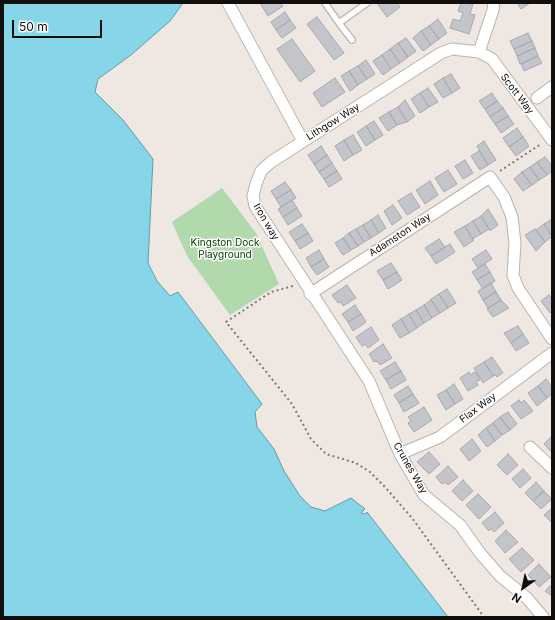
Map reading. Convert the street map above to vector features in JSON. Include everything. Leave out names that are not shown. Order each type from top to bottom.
[{"type":"street","name":"Lithgow Way","points":[[228,3],[303,141],[441,53],[452,49],[479,52]]},
{"type":"street","points":[[479,52],[494,3]]},
{"type":"street","name":"Scott Way","points":[[479,52],[492,59],[551,139]]},
{"type":"street","points":[[537,98],[552,87]]},
{"type":"street","name":"Iron way","points":[[303,141],[271,162],[261,171],[253,196],[255,206],[310,294]]},
{"type":"street","points":[[490,177],[504,197],[512,217],[515,243],[513,275],[518,288],[552,339]]},
{"type":"street","name":"Adamston Way","points":[[310,294],[490,177]]},
{"type":"street","name":"Crunes Way","points":[[310,294],[369,382],[400,454],[424,495],[460,525],[480,553],[500,576],[526,598],[543,617]]},
{"type":"street","name":"Flax Way","points":[[400,454],[440,437],[552,353]]},
{"type":"street","points":[[530,447],[552,468]]},
{"type":"lane","points":[[325,3],[352,40]]},
{"type":"lane","points":[[339,23],[367,3]]},
{"type":"path","points":[[490,177],[551,139]]},
{"type":"path","points":[[304,284],[271,292],[226,322],[292,404],[311,439],[326,454],[356,463],[370,472],[385,487],[412,518],[484,617]]},
{"type":"green space","name":"Kingston Dock Playground","points":[[222,188],[256,233],[279,284],[230,315],[187,256],[172,222]]},
{"type":"water","points":[[3,3],[183,3],[170,21],[131,55],[98,79],[95,92],[123,120],[153,159],[148,263],[157,281],[170,296],[178,292],[262,404],[255,412],[257,427],[274,449],[284,471],[300,496],[311,507],[325,511],[351,498],[365,509],[361,513],[365,514],[367,512],[448,617],[3,617]]},
{"type":"building","points":[[260,3],[280,3],[283,6],[268,16]]},
{"type":"building","points":[[377,3],[397,3],[400,7],[387,17]]},
{"type":"building","points":[[461,3],[473,4],[470,14],[475,15],[469,34],[450,28],[453,19],[460,21],[463,13],[458,11]]},
{"type":"building","points":[[517,3],[530,3],[521,9]]},
{"type":"building","points":[[285,12],[290,20],[276,30],[271,22]]},
{"type":"building","points":[[317,17],[344,53],[334,60],[307,24]]},
{"type":"building","points":[[438,19],[447,33],[439,39],[429,26]]},
{"type":"building","points":[[290,20],[296,28],[282,38],[276,30]]},
{"type":"building","points":[[429,26],[439,39],[431,45],[421,31]]},
{"type":"building","points":[[421,31],[431,45],[423,51],[413,38]]},
{"type":"building","points":[[528,33],[532,41],[514,49],[510,41]]},
{"type":"building","points":[[406,38],[416,51],[408,57],[398,43]]},
{"type":"building","points":[[292,39],[315,71],[300,82],[277,49]]},
{"type":"building","points":[[532,41],[535,48],[517,56],[514,49]]},
{"type":"building","points":[[398,43],[408,57],[400,63],[390,49]]},
{"type":"building","points":[[535,48],[538,56],[520,64],[517,56]]},
{"type":"building","points":[[390,49],[400,63],[391,69],[382,55]]},
{"type":"building","points":[[382,55],[391,69],[383,75],[373,61]]},
{"type":"building","points":[[538,56],[542,63],[524,71],[521,64]]},
{"type":"building","points":[[366,60],[375,74],[367,79],[358,66]]},
{"type":"building","points":[[358,66],[367,79],[358,85],[349,71]]},
{"type":"building","points":[[349,71],[358,85],[350,91],[341,76]]},
{"type":"building","points":[[451,74],[460,88],[452,93],[443,78]]},
{"type":"building","points":[[335,78],[345,92],[322,107],[313,93]]},
{"type":"building","points":[[443,78],[452,93],[443,98],[434,84]]},
{"type":"building","points":[[428,88],[438,102],[429,107],[420,93]]},
{"type":"building","points":[[420,93],[429,107],[420,113],[411,99]]},
{"type":"building","points":[[492,93],[497,101],[485,109],[479,101]]},
{"type":"building","points":[[405,100],[415,116],[407,122],[398,107]]},
{"type":"building","points":[[497,101],[503,108],[490,117],[485,109]]},
{"type":"building","points":[[398,107],[407,122],[397,125],[389,112]]},
{"type":"building","points":[[503,108],[508,116],[495,124],[490,117]]},
{"type":"building","points":[[389,112],[397,125],[388,131],[379,118]]},
{"type":"building","points":[[508,116],[514,124],[501,133],[495,124]]},
{"type":"building","points":[[374,121],[383,135],[375,140],[366,126]]},
{"type":"building","points":[[366,126],[375,140],[366,146],[357,132]]},
{"type":"building","points":[[517,128],[523,137],[509,147],[503,138]]},
{"type":"building","points":[[353,135],[362,150],[353,155],[344,140]]},
{"type":"building","points":[[523,137],[529,146],[516,156],[509,147]]},
{"type":"building","points":[[344,140],[353,155],[344,161],[335,146]]},
{"type":"building","points":[[484,141],[496,160],[488,165],[477,146]]},
{"type":"building","points":[[321,146],[327,155],[314,164],[308,155]]},
{"type":"building","points":[[479,151],[488,165],[480,170],[471,156]]},
{"type":"building","points":[[327,155],[332,163],[319,172],[314,164]]},
{"type":"building","points":[[545,157],[552,166],[552,171],[547,175],[537,162]]},
{"type":"building","points":[[465,160],[473,173],[463,179],[455,166]]},
{"type":"building","points":[[537,162],[547,175],[539,180],[530,167]]},
{"type":"building","points":[[332,163],[337,171],[324,179],[319,172]]},
{"type":"building","points":[[530,167],[539,180],[532,185],[522,172]]},
{"type":"building","points":[[448,170],[457,184],[444,192],[435,178]]},
{"type":"building","points":[[337,171],[342,179],[329,187],[324,179]]},
{"type":"building","points":[[522,172],[532,185],[523,191],[514,179]]},
{"type":"building","points":[[430,181],[438,195],[425,204],[416,190]]},
{"type":"building","points":[[285,182],[291,190],[276,199],[271,191]]},
{"type":"building","points":[[291,190],[296,198],[281,207],[276,199]]},
{"type":"building","points":[[411,193],[420,207],[407,215],[398,201]]},
{"type":"building","points":[[292,200],[297,208],[283,217],[278,209]]},
{"type":"building","points":[[393,205],[402,218],[392,225],[384,211]]},
{"type":"building","points":[[297,208],[302,216],[288,225],[283,217]]},
{"type":"building","points":[[488,209],[498,225],[490,231],[481,216]]},
{"type":"building","points":[[378,215],[386,228],[379,233],[371,220]]},
{"type":"building","points":[[481,216],[489,229],[481,234],[473,221]]},
{"type":"building","points":[[552,219],[552,236],[544,224]]},
{"type":"building","points":[[371,220],[379,233],[371,238],[363,225]]},
{"type":"building","points":[[473,221],[481,234],[472,239],[465,226]]},
{"type":"building","points":[[302,224],[308,233],[295,241],[289,232]]},
{"type":"building","points":[[544,224],[552,236],[545,242],[536,230]]},
{"type":"building","points":[[363,225],[371,238],[364,242],[356,229]]},
{"type":"building","points":[[465,226],[474,240],[464,247],[454,232]]},
{"type":"building","points":[[356,229],[364,242],[358,246],[349,233]]},
{"type":"building","points":[[535,229],[545,242],[536,251],[525,235]]},
{"type":"building","points":[[308,233],[313,241],[300,249],[295,241]]},
{"type":"building","points":[[349,233],[358,246],[351,250],[343,238]]},
{"type":"building","points":[[343,238],[351,250],[343,255],[335,243]]},
{"type":"building","points":[[439,239],[445,247],[431,256],[425,248]]},
{"type":"building","points":[[450,244],[455,252],[436,264],[431,256]]},
{"type":"building","points":[[319,250],[324,259],[311,267],[306,258]]},
{"type":"building","points":[[486,250],[492,259],[478,268],[472,259]]},
{"type":"building","points":[[324,259],[329,267],[317,275],[311,267]]},
{"type":"building","points":[[391,263],[397,272],[383,280],[377,271]]},
{"type":"building","points":[[485,264],[490,272],[477,280],[472,272]]},
{"type":"building","points":[[397,272],[402,280],[388,289],[383,280]]},
{"type":"building","points":[[490,272],[495,281],[483,289],[477,280]]},
{"type":"building","points":[[491,283],[496,292],[483,300],[478,291]]},
{"type":"building","points":[[347,285],[356,298],[343,306],[341,302],[338,303],[332,295]]},
{"type":"building","points":[[447,289],[456,303],[448,308],[439,294]]},
{"type":"building","points":[[496,292],[501,300],[488,308],[483,300]]},
{"type":"building","points":[[439,294],[448,308],[440,313],[431,299]]},
{"type":"building","points":[[549,295],[552,299],[552,312],[550,313],[541,301]]},
{"type":"building","points":[[431,300],[440,313],[432,318],[424,305]]},
{"type":"building","points":[[501,300],[509,308],[493,317],[487,309]]},
{"type":"building","points":[[355,305],[361,314],[348,322],[342,314]]},
{"type":"building","points":[[424,305],[432,318],[424,323],[416,310]]},
{"type":"building","points":[[416,310],[424,323],[417,328],[409,314]]},
{"type":"building","points":[[361,314],[366,322],[353,331],[348,322]]},
{"type":"building","points":[[409,314],[417,328],[409,333],[401,319]]},
{"type":"building","points":[[401,319],[409,333],[400,338],[392,325]]},
{"type":"building","points":[[518,326],[523,334],[511,343],[504,333]]},
{"type":"building","points":[[371,327],[379,340],[368,348],[365,344],[362,346],[356,337]]},
{"type":"building","points":[[523,334],[529,343],[516,351],[511,343]]},
{"type":"building","points":[[383,344],[392,358],[380,365],[377,361],[374,362],[369,354]]},
{"type":"building","points":[[492,357],[503,373],[497,377],[496,375],[493,376],[484,362]]},
{"type":"building","points":[[395,362],[401,371],[386,380],[380,371]]},
{"type":"building","points":[[484,362],[493,376],[483,383],[474,368]]},
{"type":"building","points":[[401,371],[406,380],[391,389],[386,380]]},
{"type":"building","points":[[469,372],[470,375],[475,372],[480,380],[476,382],[478,385],[468,391],[460,378]]},
{"type":"building","points":[[546,379],[552,387],[552,394],[547,398],[538,386]]},
{"type":"building","points":[[454,384],[463,399],[455,404],[446,390]]},
{"type":"building","points":[[408,386],[413,394],[399,403],[394,395]]},
{"type":"building","points":[[538,386],[547,398],[537,406],[528,393]]},
{"type":"building","points":[[446,390],[455,404],[446,410],[437,395]]},
{"type":"building","points":[[413,394],[419,403],[404,412],[399,403]]},
{"type":"building","points":[[519,400],[521,403],[524,400],[533,411],[521,419],[511,406]]},
{"type":"building","points":[[424,407],[432,420],[414,432],[408,423],[411,421],[408,417]]},
{"type":"building","points":[[508,412],[517,424],[510,430],[500,417]]},
{"type":"building","points":[[500,417],[510,430],[502,435],[493,423]]},
{"type":"building","points":[[493,423],[502,435],[495,441],[486,428]]},
{"type":"building","points":[[486,428],[495,441],[487,447],[478,435]]},
{"type":"building","points":[[552,436],[552,453],[544,444]]},
{"type":"building","points":[[472,439],[481,451],[469,461],[460,449]]},
{"type":"building","points":[[429,452],[440,464],[429,474],[417,462]]},
{"type":"building","points":[[508,454],[518,465],[507,475],[497,465]]},
{"type":"building","points":[[448,466],[458,477],[448,485],[445,482],[442,484],[436,477]]},
{"type":"building","points":[[523,469],[531,478],[520,488],[512,479]]},
{"type":"building","points":[[463,480],[473,491],[462,501],[452,491]]},
{"type":"building","points":[[536,482],[544,491],[533,501],[525,493]]},
{"type":"building","points":[[544,491],[552,499],[541,509],[533,501]]},
{"type":"building","points":[[478,494],[491,507],[479,519],[466,505]]},
{"type":"building","points":[[552,508],[552,523],[544,515]]},
{"type":"building","points":[[495,512],[504,523],[494,532],[491,528],[489,531],[482,523]]},
{"type":"building","points":[[506,530],[518,542],[505,553],[495,541]]},
{"type":"building","points":[[522,548],[534,560],[521,572],[509,559]]},
{"type":"building","points":[[539,564],[551,577],[539,587],[528,575]]},
{"type":"building","points":[[552,584],[552,596],[545,591]]}]
